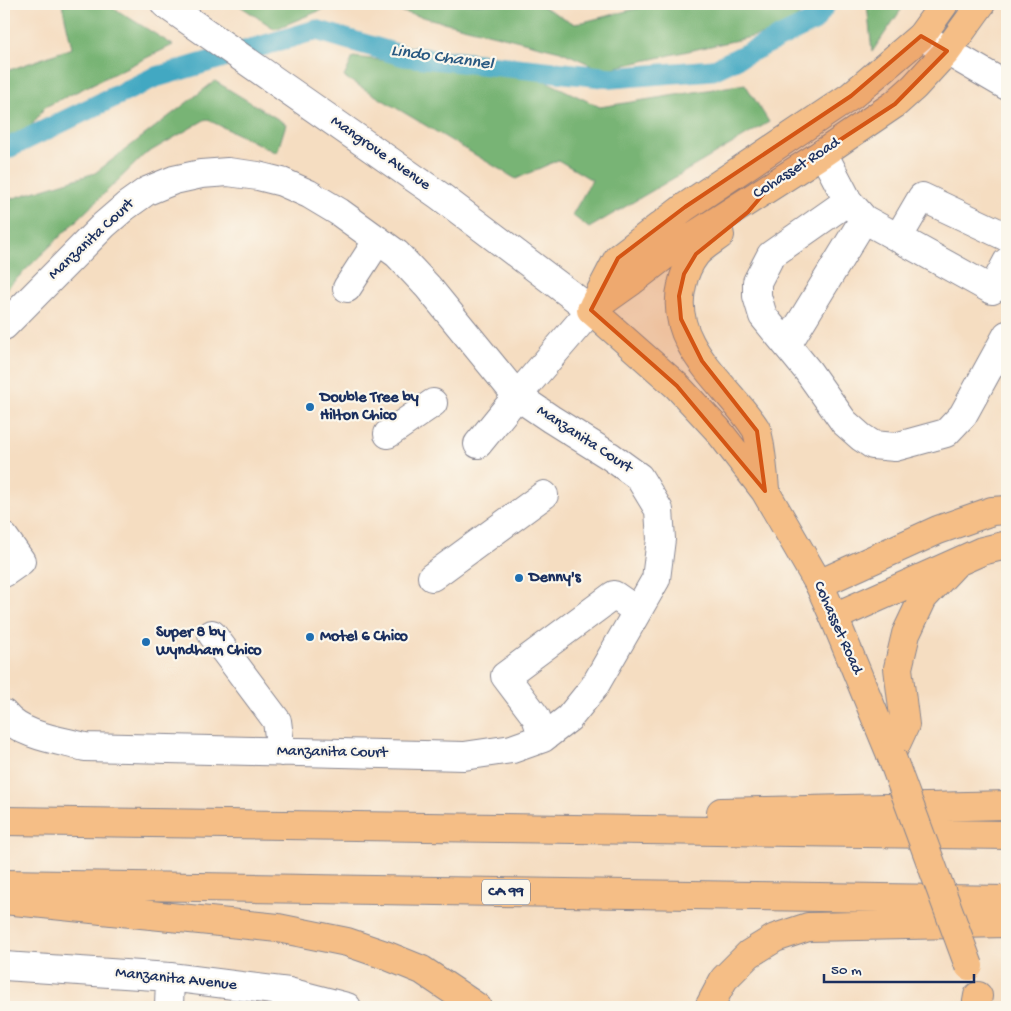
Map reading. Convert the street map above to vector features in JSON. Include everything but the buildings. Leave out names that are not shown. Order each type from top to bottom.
[{"type":"main road","name":"Cohasset Road","points":[[591,310],[618,258],[685,207],[851,96],[921,36],[944,4]]},
{"type":"main road","name":"Cohasset Road","points":[[591,310],[676,247],[823,153],[895,104],[914,87],[947,51],[981,4]]},
{"type":"main road","points":[[766,491],[757,431],[702,361],[688,340],[681,319],[679,296],[684,274],[696,254],[748,212],[771,185]]},
{"type":"main road","name":"Cohasset Road","points":[[591,310],[678,386],[717,429],[766,491],[819,584],[891,755],[969,966],[979,1003]]},
{"type":"main road","points":[[819,584],[938,530],[992,511],[1007,510]]},
{"type":"main road","points":[[834,617],[982,551],[1007,545]]},
{"type":"main road","points":[[891,755],[906,725],[898,668],[906,634],[924,598],[955,564]]},
{"type":"main road","points":[[653,829],[706,813],[1007,805]]},
{"type":"main road","points":[[4,821],[1007,834]]},
{"type":"main road","name":"CA 99","points":[[4,884],[1007,900]]},
{"type":"main road","points":[[4,900],[278,928],[346,942],[422,970],[477,1007]]},
{"type":"main road","points":[[709,1007],[724,980],[749,954],[775,938],[808,927],[1007,924]]},
{"type":"street","name":"Mangrove Avenue","points":[[168,6],[440,196],[591,310]]},
{"type":"street","points":[[921,36],[1007,86]]},
{"type":"street","points":[[823,153],[856,210],[898,238],[992,290],[1007,262]]},
{"type":"street","name":"Manzanita Court","points":[[4,326],[104,225],[126,206],[156,188],[174,180],[201,174],[228,172],[258,176],[282,182],[309,194],[339,212],[397,254],[414,271],[517,396],[639,477],[659,510],[661,539],[656,579],[594,687],[569,718],[543,738],[512,749],[464,756],[85,747],[32,733],[10,722],[4,714]]},
{"type":"street","points":[[898,238],[922,196],[1007,237]]},
{"type":"street","points":[[856,210],[771,255],[757,282],[757,296],[763,316],[808,370],[844,422],[873,445],[895,447],[946,433],[963,415],[1007,334]]},
{"type":"street","points":[[787,345],[856,210]]},
{"type":"street","points":[[347,288],[378,240]]},
{"type":"street","points":[[478,444],[591,310]]},
{"type":"street","points":[[388,434],[433,403]]},
{"type":"street","points":[[432,576],[544,495]]},
{"type":"street","points":[[4,537],[21,561],[4,573]]},
{"type":"street","points":[[543,738],[536,717],[505,676],[614,595],[637,611]]},
{"type":"street","points":[[212,634],[277,721],[281,752]]},
{"type":"street","name":"Manzanita Avenue","points":[[4,966],[170,977],[289,992],[347,1007]]},
{"type":"street","points":[[169,1007],[170,977]]},
{"type":"highlighted area","points":[[921,36],[947,51],[895,104],[771,185],[748,212],[696,254],[684,274],[679,296],[681,319],[702,361],[757,431],[765,491],[677,386],[591,310],[618,258],[685,207],[851,96]]},
{"type":"green space","points":[[62,4],[107,4],[173,45],[45,107],[24,136],[4,144],[4,72],[72,48]]},
{"type":"green space","points":[[237,4],[336,4],[275,29]]},
{"type":"green space","points":[[370,4],[538,4],[575,24],[655,4],[809,4],[787,29],[603,70],[560,51]]},
{"type":"green space","points":[[867,4],[905,4],[872,52]]},
{"type":"green space","points":[[353,57],[537,77],[600,107],[745,84],[769,122],[589,228],[572,215],[592,180],[558,160],[516,179],[344,77]]},
{"type":"green space","points":[[215,81],[286,124],[277,153],[206,119],[144,155],[4,291],[4,201],[95,173]]},
{"type":"waterway","name":"Lindo Channel","points":[[4,150],[153,78],[316,30],[404,56],[612,78],[713,70],[814,21],[826,4]]},
{"type":"place","name":"Double Tree by Hilton Chico","points":[[310,407]]},
{"type":"place","name":"Denny's","points":[[519,578]]},
{"type":"place","name":"Motel 6 Chico","points":[[310,637]]},
{"type":"place","name":"Super 8 by Wyndham Chico","points":[[146,642]]}]
